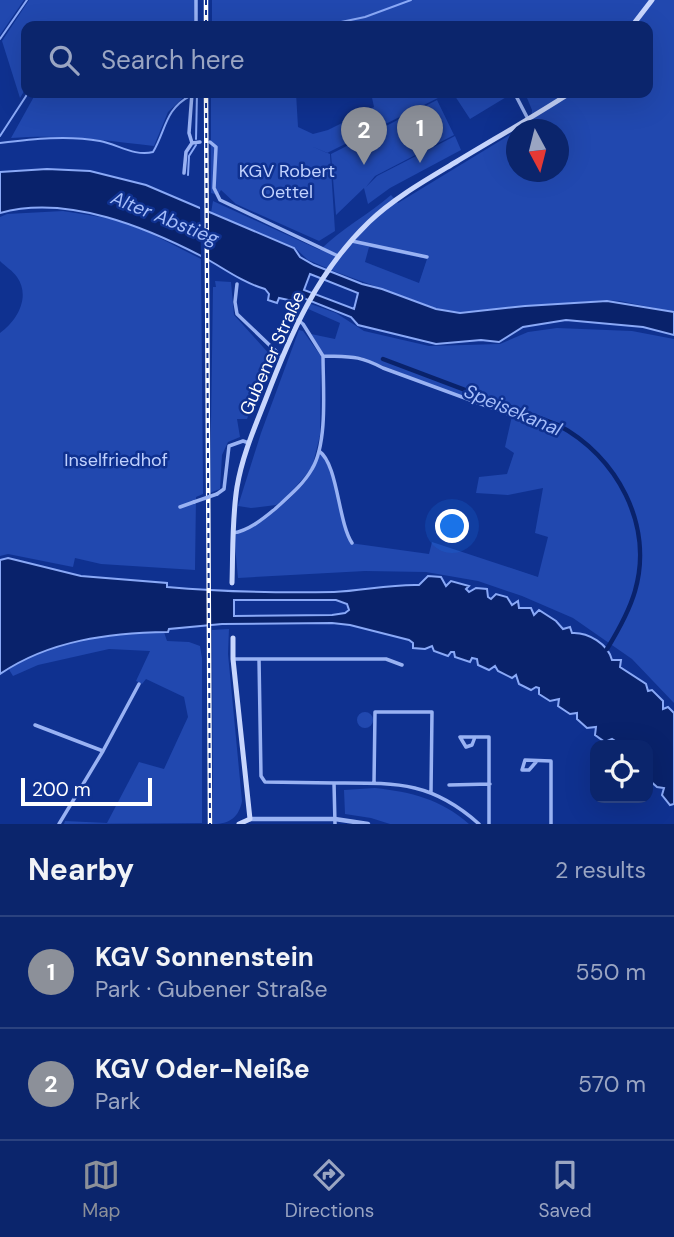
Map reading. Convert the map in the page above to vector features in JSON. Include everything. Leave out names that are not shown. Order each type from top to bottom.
[{"type":"main road","points":[[636,21],[652,0]]},
{"type":"main road","name":"Gubener Straße","points":[[528,119],[562,98]]},
{"type":"main road","name":"Gubener Straße","points":[[233,583],[233,533],[238,485],[248,443],[298,320],[330,266],[368,223],[418,184],[506,132]]},
{"type":"main road","points":[[233,638],[250,819],[239,824]]},
{"type":"street","points":[[196,0],[196,21]]},
{"type":"street","points":[[184,173],[187,152],[192,142],[189,133],[192,98]]},
{"type":"street","points":[[517,98],[528,119]]},
{"type":"street","points":[[192,142],[200,142]]},
{"type":"street","points":[[210,142],[216,148],[214,188],[220,200],[338,256]]},
{"type":"street","points":[[352,242],[427,257]]},
{"type":"street","points":[[237,284],[237,314],[282,357]]},
{"type":"street","points":[[233,533],[248,528],[286,499],[313,468],[319,451],[323,356],[298,320]]},
{"type":"street","points":[[323,356],[370,360],[383,368],[514,416]]},
{"type":"street","points":[[180,507],[224,489],[229,446],[243,440],[248,443]]},
{"type":"street","points":[[319,451],[324,454],[331,470],[352,543]]},
{"type":"street","points":[[233,659],[386,659],[402,665]]},
{"type":"street","points":[[259,659],[261,776],[265,782],[397,785],[432,792],[461,808],[479,824]]},
{"type":"street","points":[[59,824],[139,684]]},
{"type":"street","points":[[374,783],[374,712],[432,712],[432,792]]},
{"type":"street","points":[[35,725],[103,751]]},
{"type":"street","points":[[475,737],[489,737],[489,824]]},
{"type":"street","points":[[536,762],[551,761],[551,824]]},
{"type":"street","points":[[334,783],[335,821]]},
{"type":"street","points":[[449,785],[490,784]]},
{"type":"street","points":[[250,819],[368,824]]},
{"type":"green space","points":[[0,0],[24,0],[0,35]]},
{"type":"green space","points":[[29,0],[195,0],[194,21],[21,21],[20,98],[2,41]]},
{"type":"green space","points":[[212,0],[674,0],[674,312],[605,300],[460,312],[435,308],[336,272],[308,260],[294,247],[211,213],[213,201],[320,250],[391,195],[398,203],[506,137],[506,182],[569,182],[569,119],[531,119],[532,110],[527,98],[653,98],[653,21],[212,21]],"holes":[[[369,247],[427,259],[419,283],[365,262]]]},
{"type":"green space","points":[[33,98],[183,98],[168,112],[154,146],[65,137],[11,138]]},
{"type":"green space","name":"KGV Robert Oettel","points":[[211,98],[296,98],[298,127],[313,134],[328,130],[374,107],[372,98],[438,98],[327,153],[330,154],[335,231],[319,241],[236,204],[221,190],[218,195],[211,193]]},
{"type":"green space","points":[[456,98],[505,98],[470,119]]},
{"type":"green space","points":[[437,100],[454,135],[375,176],[366,187],[377,176],[455,136],[461,150],[390,188],[368,204],[364,188],[336,215],[331,154]]},
{"type":"green space","name":"Inselfriedhof","points":[[63,211],[113,219],[146,231],[201,259],[203,494],[196,497],[195,570],[101,564],[75,558],[73,567],[8,554],[0,556],[0,333],[17,315],[23,292],[17,277],[0,261],[0,217],[7,214]]},
{"type":"green space","points":[[215,281],[231,282],[234,315],[272,357],[247,419],[237,419],[240,437],[228,442],[222,455],[220,489],[210,493],[213,287],[216,287]]},
{"type":"green space","points":[[308,303],[336,313],[364,331],[429,346],[500,344],[528,332],[557,328],[632,331],[674,339],[674,703],[632,659],[573,618],[478,581],[426,572],[365,571],[238,578],[234,535],[262,521],[291,497],[307,479],[320,452],[334,481],[350,543],[429,554],[432,542],[538,577],[548,537],[535,533],[543,488],[508,495],[476,493],[479,477],[507,474],[514,453],[505,447],[512,416],[361,357],[324,355],[311,334],[335,339],[340,323],[306,308]]},
{"type":"green space","points":[[299,330],[303,331],[321,356],[320,435],[312,468],[285,499],[276,505],[251,508],[238,506],[261,433]]},
{"type":"green space","points":[[229,629],[228,654],[242,801],[233,818],[224,823],[213,824],[212,630]]},
{"type":"green space","points":[[164,632],[167,641],[189,642],[200,646],[202,823],[64,824],[65,821],[107,823],[139,762],[164,769],[188,717],[184,697],[146,679],[142,684],[136,681],[150,651],[109,649],[38,665],[13,676],[8,668],[44,650],[64,644],[103,636]]},
{"type":"green space","points":[[362,712],[368,712],[373,720],[371,726],[362,728],[357,723],[357,717]]},
{"type":"green space","points":[[375,788],[425,798],[448,808],[469,824],[390,824],[345,814],[344,790]]},
{"type":"water","name":"Alter Abstieg","points":[[47,169],[90,171],[146,185],[294,248],[300,257],[314,265],[436,309],[460,313],[607,301],[674,312],[674,335],[643,327],[566,320],[523,327],[499,342],[481,340],[436,344],[358,325],[351,317],[301,297],[293,301],[279,298],[277,303],[268,300],[269,294],[265,289],[242,280],[207,259],[159,236],[107,217],[53,208],[26,208],[0,213],[0,172]],"holes":[[[310,274],[358,293],[354,309],[304,290]]]},
{"type":"water","points":[[8,558],[81,576],[167,583],[167,587],[209,590],[345,591],[419,585],[428,576],[441,577],[446,586],[451,581],[469,586],[466,589],[469,592],[476,588],[487,589],[491,599],[496,594],[507,597],[512,605],[518,601],[519,608],[531,608],[534,615],[539,610],[563,629],[570,627],[572,633],[596,640],[610,654],[612,660],[621,660],[620,667],[646,684],[648,691],[652,690],[663,701],[663,709],[668,707],[674,713],[674,804],[670,805],[662,795],[664,788],[653,783],[653,740],[602,740],[595,735],[596,727],[587,728],[577,719],[577,713],[570,714],[558,706],[559,699],[550,701],[539,694],[539,688],[531,690],[519,684],[516,675],[512,678],[498,671],[495,666],[489,670],[478,665],[477,659],[472,658],[470,662],[455,657],[454,652],[448,656],[434,651],[432,646],[425,649],[413,648],[413,643],[409,640],[350,625],[222,624],[169,629],[168,632],[102,637],[39,653],[0,674],[0,560]],"holes":[[[234,600],[336,600],[347,604],[349,610],[345,613],[332,615],[234,616]]]},
{"type":"pier","points":[[200,206],[209,210],[209,265],[201,260]]},
{"type":"waterway","points":[[0,39],[27,0]]},
{"type":"waterway","points":[[346,21],[411,0]]},
{"type":"waterway","points":[[0,136],[25,98]]},
{"type":"waterway","points":[[0,143],[75,138],[100,141],[133,152],[153,152],[171,114],[187,98]]},
{"type":"waterway","points":[[196,139],[197,98]]},
{"type":"waterway","points":[[188,175],[189,156],[196,145]]},
{"type":"waterway","name":"Speisekanal","points":[[383,359],[558,425],[579,438],[598,455],[613,474],[626,495],[635,518],[640,566],[630,606],[607,649]]},
{"type":"railway","points":[[206,0],[206,21]]},
{"type":"railway","points":[[206,98],[210,824]]},
{"type":"place","name":"KGV Sonnenstein","points":[[420,163]]},
{"type":"place","name":"KGV Oder-Neiße","points":[[364,165]]}]
